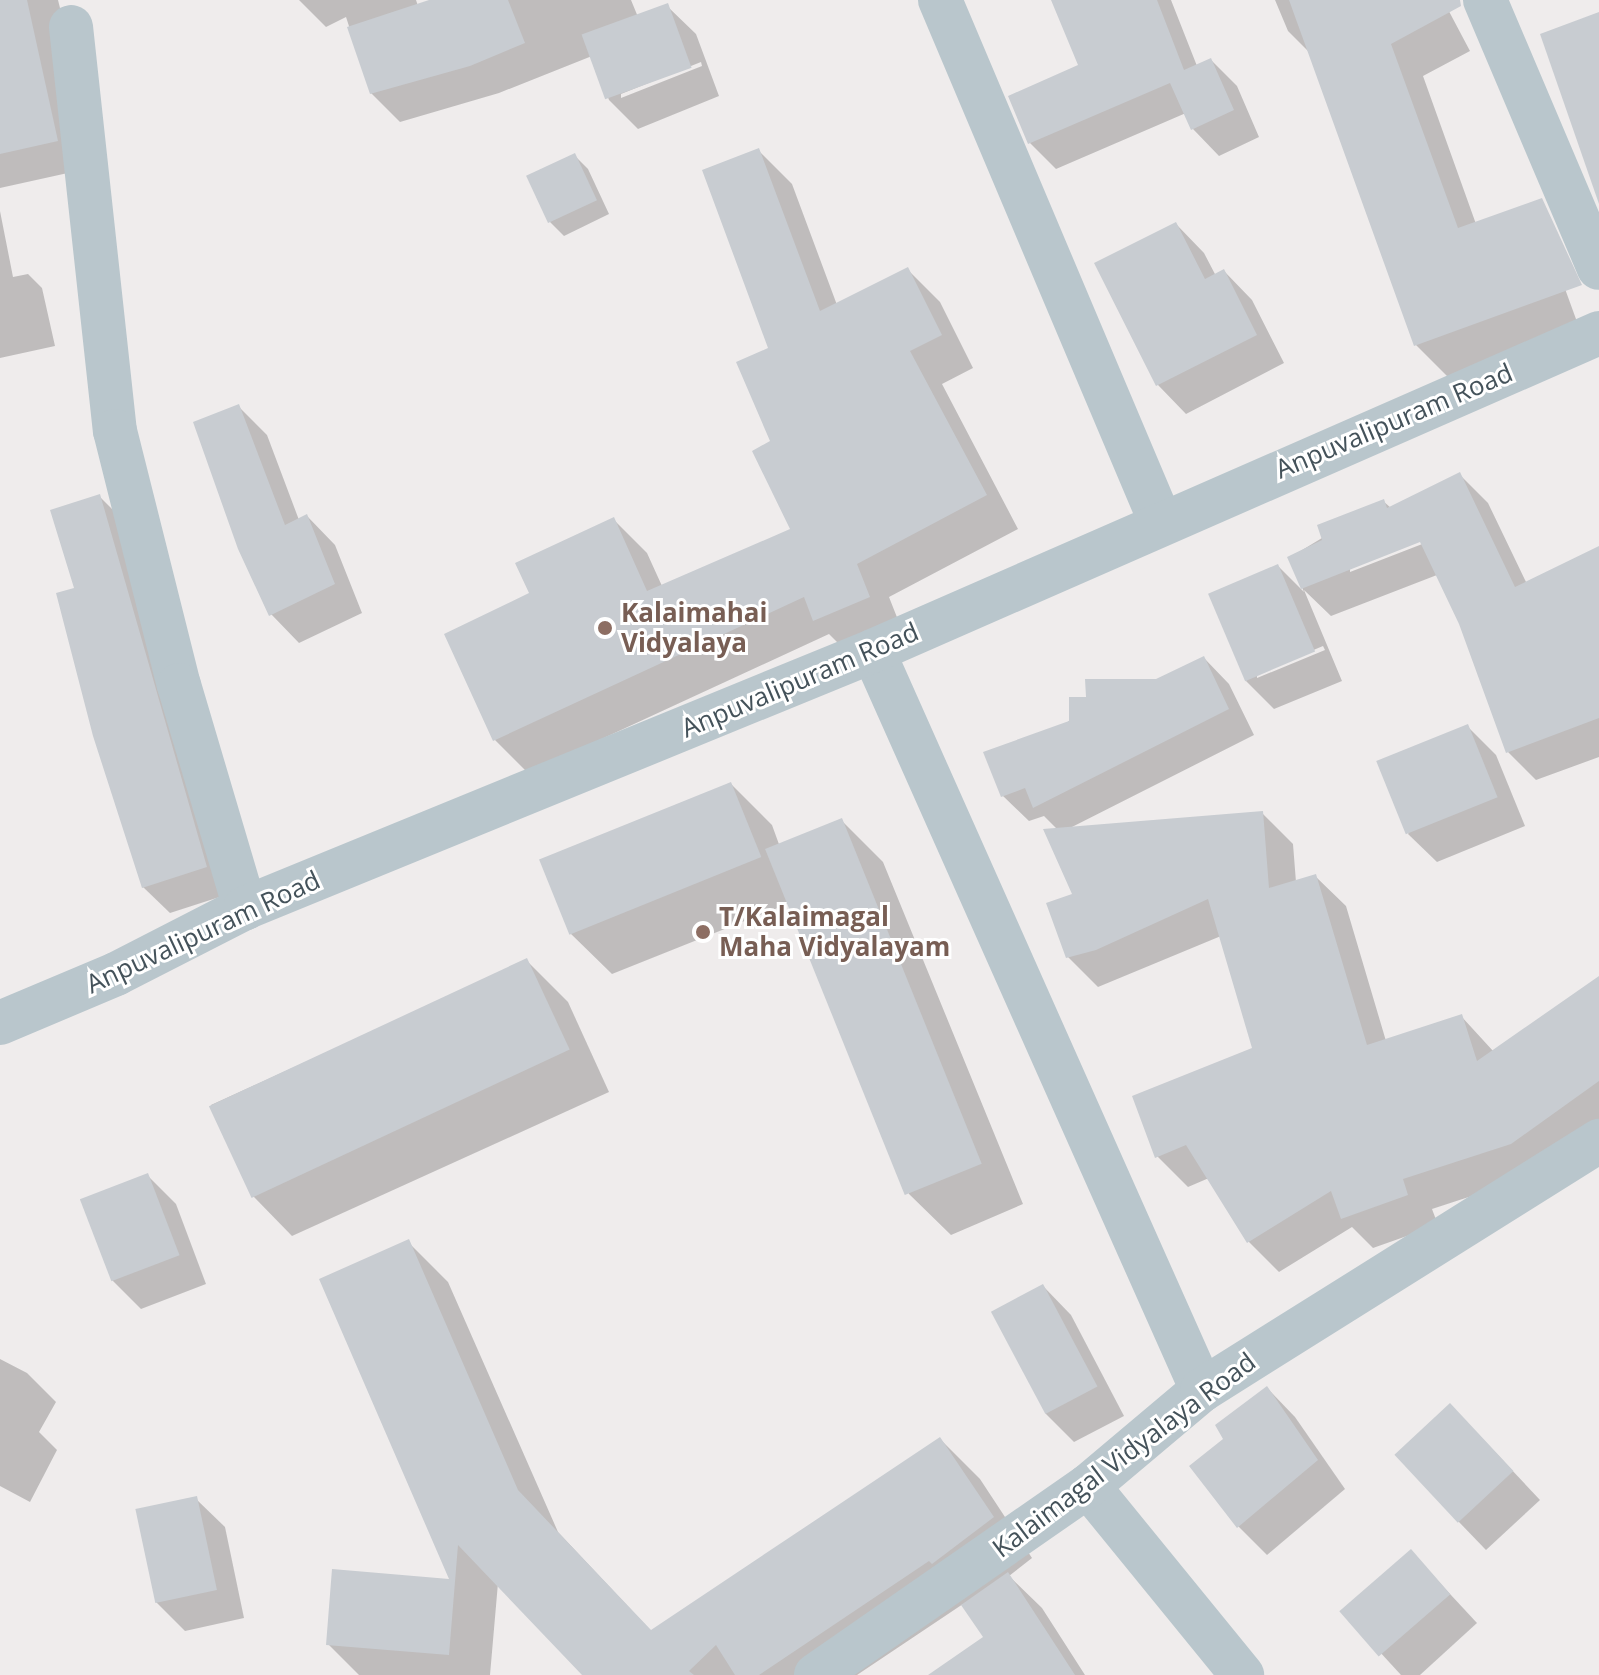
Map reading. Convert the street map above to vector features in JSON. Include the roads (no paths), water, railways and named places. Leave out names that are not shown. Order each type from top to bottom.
[{"type":"street","points":[[940,0],[1161,523]]},
{"type":"street","points":[[1485,0],[1599,268]]},
{"type":"street","points":[[71,27],[115,431],[179,685],[245,908]]},
{"type":"street","name":"Anpuvalipuram Road","points":[[0,1023],[116,974],[245,908],[873,651],[1599,333]]},
{"type":"street","points":[[873,651],[1202,1390]]},
{"type":"street","name":"Kalaimagal Vidyalaya Road","points":[[816,1675],[1088,1486],[1202,1390],[1599,1141]]},
{"type":"street","points":[[1088,1486],[1242,1675]]},
{"type":"place","name":"Kalaimahai Vidyalaya","points":[[605,628]]},
{"type":"place","name":"T/Kalaimagal Maha Vidyalayam","points":[[703,932]]}]
